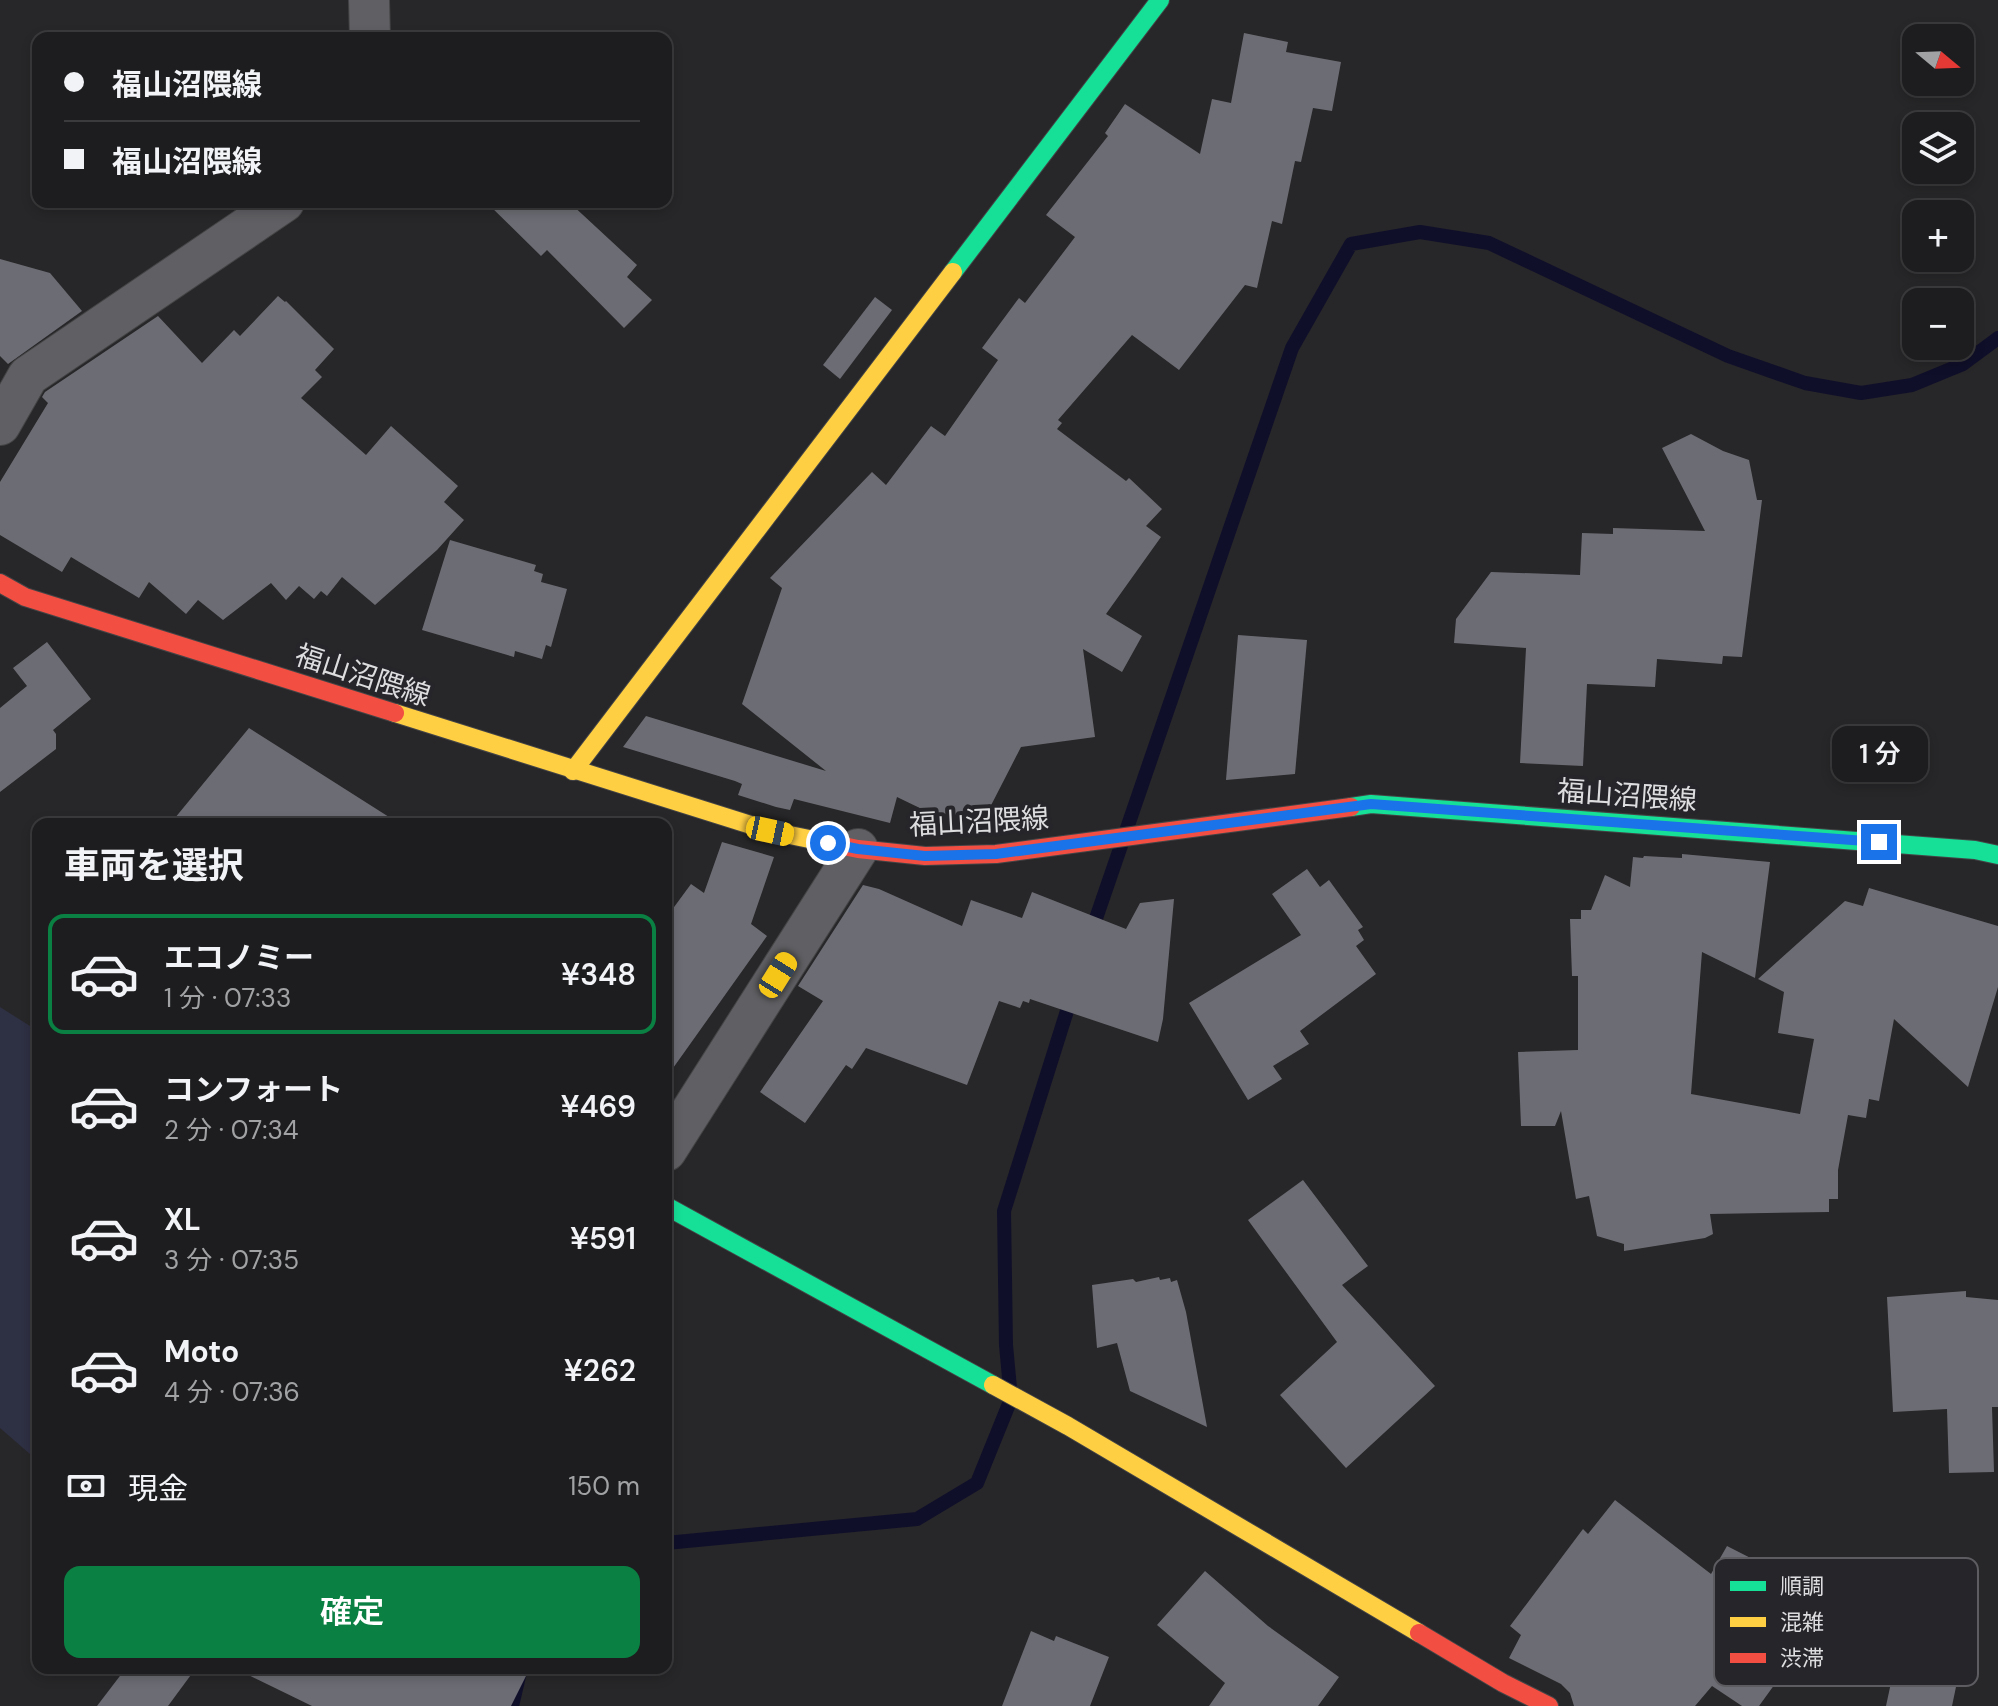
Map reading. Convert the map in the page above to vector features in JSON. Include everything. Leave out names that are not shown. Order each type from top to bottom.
[{"type":"main road","points":[[573,771],[1160,0]]},
{"type":"main road","name":"福山沼隈線","points":[[0,583],[25,597],[573,771],[770,831],[858,849],[925,856],[981,854],[1371,804],[1975,850],[1998,855]]},
{"type":"main road","points":[[672,1209],[1068,1426],[1503,1683],[1549,1706]]},
{"type":"street","points":[[369,0],[370,32]]},
{"type":"street","points":[[0,425],[28,376],[275,208]]},
{"type":"street","points":[[672,1142],[858,849]]},
{"type":"shaded area","points":[[0,1007],[32,1027],[32,1456],[0,1428]]},
{"type":"building","points":[[1244,33],[1288,42],[1286,52],[1341,62],[1332,111],[1313,108],[1301,162],[1295,161],[1282,224],[1272,221],[1257,288],[1245,285],[1179,370],[1132,335],[1058,420],[1062,423],[1057,429],[1126,481],[1129,478],[1162,509],[1146,526],[1161,537],[1106,614],[1142,636],[1122,672],[1083,649],[1095,737],[1021,747],[984,819],[967,811],[959,827],[897,797],[890,823],[794,799],[790,810],[776,807],[738,795],[742,784],[735,781],[623,747],[646,716],[826,771],[742,704],[782,588],[770,578],[872,472],[886,485],[931,426],[945,436],[998,360],[982,348],[1019,298],[1025,303],[1075,237],[1046,215],[1108,136],[1105,133],[1125,104],[1200,154],[1212,99],[1231,103]]},
{"type":"building","points":[[492,208],[575,208],[637,265],[627,277],[652,300],[624,328],[547,250],[541,256]]},
{"type":"building","points":[[0,259],[50,273],[82,311],[8,364],[0,356]]},
{"type":"building","points":[[278,296],[334,349],[315,370],[322,377],[301,398],[366,455],[391,426],[458,486],[444,502],[464,520],[437,550],[375,605],[342,577],[327,596],[321,591],[314,599],[299,586],[286,600],[271,583],[223,620],[198,600],[186,614],[149,582],[139,598],[71,557],[62,572],[0,535],[0,482],[48,403],[42,397],[45,392],[158,316],[202,363],[234,330],[240,336]]},
{"type":"building","points":[[875,297],[892,310],[840,379],[823,365]]},
{"type":"building","points":[[1691,434],[1723,451],[1749,460],[1757,500],[1762,500],[1742,657],[1723,656],[1722,664],[1657,659],[1655,687],[1587,684],[1583,766],[1520,763],[1526,648],[1454,643],[1456,619],[1491,572],[1580,575],[1582,533],[1613,534],[1613,528],[1705,531],[1662,448]]},
{"type":"building","points":[[450,540],[536,565],[534,571],[543,574],[541,582],[567,589],[551,647],[546,645],[542,659],[515,651],[514,657],[422,630]]},
{"type":"building","points":[[1238,635],[1307,640],[1295,774],[1226,780]]},
{"type":"building","points":[[47,642],[91,699],[53,730],[56,749],[0,792],[0,708],[27,686],[13,668]]},
{"type":"building","points":[[249,728],[391,818],[175,818]]},
{"type":"building","points":[[722,842],[774,857],[751,924],[767,936],[672,1070],[672,910],[691,884],[704,893]]},
{"type":"building","points":[[1682,854],[1770,862],[1755,978],[1702,952],[1691,1094],[1800,1114],[1814,1039],[1778,1033],[1784,992],[1758,979],[1845,901],[1863,906],[1869,888],[1998,926],[1998,987],[1968,1087],[1894,1019],[1879,1101],[1869,1099],[1866,1118],[1848,1115],[1838,1170],[1838,1199],[1829,1199],[1829,1212],[1710,1214],[1713,1234],[1705,1238],[1624,1251],[1624,1244],[1597,1236],[1589,1196],[1576,1199],[1561,1111],[1555,1126],[1521,1126],[1518,1052],[1578,1050],[1578,976],[1572,976],[1570,919],[1581,919],[1581,910],[1591,910],[1605,875],[1630,887],[1633,857],[1682,858]]},
{"type":"building","points":[[1307,869],[1320,887],[1329,880],[1363,927],[1358,930],[1364,940],[1356,946],[1376,974],[1300,1031],[1309,1044],[1273,1066],[1282,1079],[1248,1100],[1189,1003],[1301,935],[1272,894]]},
{"type":"building","points":[[863,885],[879,889],[962,926],[971,900],[1022,918],[1032,892],[1126,929],[1140,903],[1174,899],[1163,1019],[1158,1042],[1030,999],[1029,1003],[1023,1001],[1020,1008],[999,1001],[967,1085],[866,1048],[852,1069],[846,1065],[805,1123],[760,1092],[823,1001],[798,986]]},
{"type":"building","points":[[1303,1180],[1368,1266],[1342,1285],[1435,1386],[1346,1468],[1280,1395],[1337,1342],[1248,1220]]},
{"type":"building","points":[[1159,1277],[1160,1280],[1170,1278],[1171,1282],[1177,1280],[1186,1312],[1207,1427],[1130,1391],[1117,1343],[1097,1348],[1092,1285]]},
{"type":"building","points":[[1966,1291],[1966,1297],[1998,1300],[1998,1407],[1992,1407],[1994,1472],[1949,1473],[1947,1409],[1893,1412],[1887,1297]]},
{"type":"building","points":[[1615,1500],[1711,1574],[1714,1569],[1714,1686],[1773,1686],[1759,1706],[1742,1706],[1712,1686],[1695,1706],[1574,1706],[1570,1693],[1561,1684],[1509,1658],[1521,1635],[1510,1626],[1583,1529],[1588,1534]]},
{"type":"building","points":[[1727,1546],[1751,1558],[1720,1558]]},
{"type":"building","points":[[1205,1571],[1268,1626],[1339,1677],[1318,1706],[1209,1706],[1225,1683],[1157,1625]]},
{"type":"building","points":[[1031,1631],[1054,1641],[1056,1636],[1109,1657],[1090,1706],[1002,1706]]},
{"type":"building","points":[[121,1674],[192,1674],[168,1706],[97,1706]]},
{"type":"building","points":[[246,1674],[527,1674],[511,1706],[312,1706]]},
{"type":"building","points":[[1890,1686],[1956,1686],[1952,1706],[1886,1706]]},
{"type":"waterway","points":[[1091,933],[1292,348],[1351,244],[1420,232],[1489,243],[1728,356],[1805,383],[1861,393],[1912,385],[1963,364],[1998,338]]},
{"type":"waterway","points":[[672,1542],[917,1519],[977,1483],[1011,1399],[1006,1345],[1004,1211],[1072,995]]},
{"type":"waterway","points":[[512,1706],[520,1674]]},
{"type":"traffic: fast","points":[[953,272],[1160,0]]},
{"type":"traffic: fast","points":[[1351,807],[1371,804],[1975,850],[1998,855]]},
{"type":"traffic: fast","points":[[672,1209],[993,1385]]},
{"type":"traffic: slow","points":[[573,771],[953,272]]},
{"type":"traffic: slow","points":[[395,713],[770,831],[824,842]]},
{"type":"traffic: slow","points":[[993,1385],[1419,1633]]},
{"type":"traffic: jam","points":[[0,583],[25,597],[395,713]]},
{"type":"traffic: jam","points":[[824,842],[925,856],[996,854],[1351,807]]},
{"type":"traffic: jam","points":[[1419,1633],[1503,1683],[1549,1706]]},
{"type":"route","points":[[828,843],[925,856],[996,854],[1371,804],[1879,842]]}]
